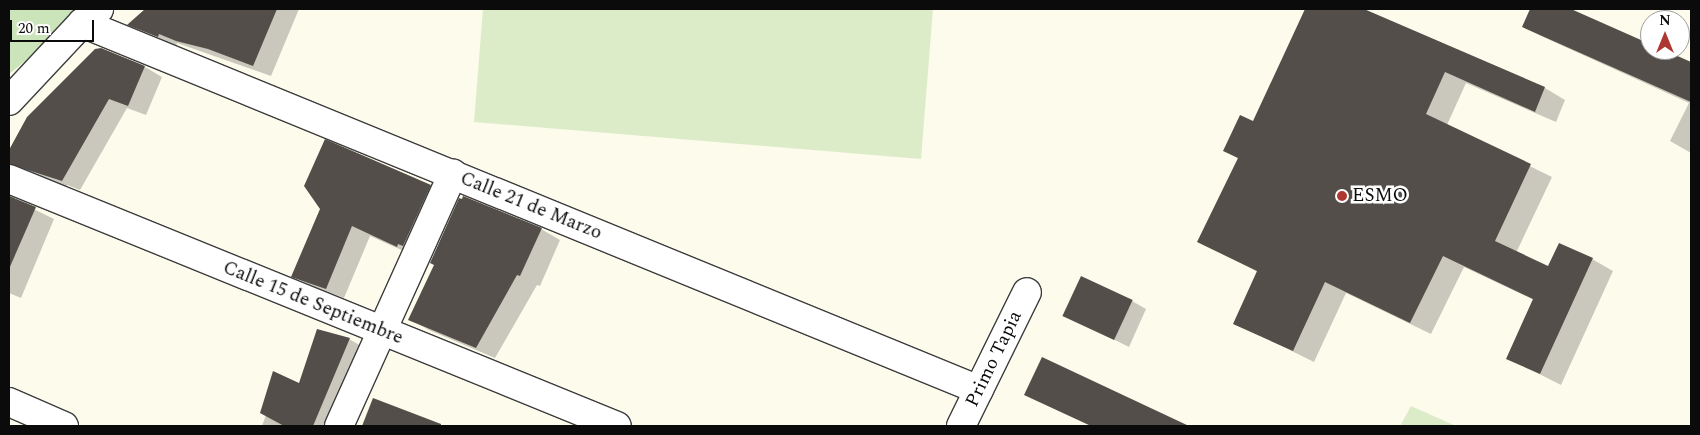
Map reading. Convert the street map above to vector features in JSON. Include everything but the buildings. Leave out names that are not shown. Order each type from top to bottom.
[{"type":"street","points":[[9,101],[91,16]]},
{"type":"street","name":"Calle 21 de Marzo","points":[[91,16],[453,174],[979,390]]},
{"type":"street","points":[[339,426],[453,174]]},
{"type":"street","name":"Calle 15 de Septiembre","points":[[9,179],[617,426]]},
{"type":"street","name":"Primo Tapia","points":[[961,426],[1027,292]]},
{"type":"street","points":[[9,402],[64,426]]},
{"type":"green space","points":[[9,9],[90,9],[9,74]]},
{"type":"green space","points":[[483,9],[933,9],[921,159],[474,122]]},
{"type":"green space","points":[[1411,406],[1456,426],[1400,426]]},
{"type":"place","name":"ESMO","points":[[1342,196]]}]
